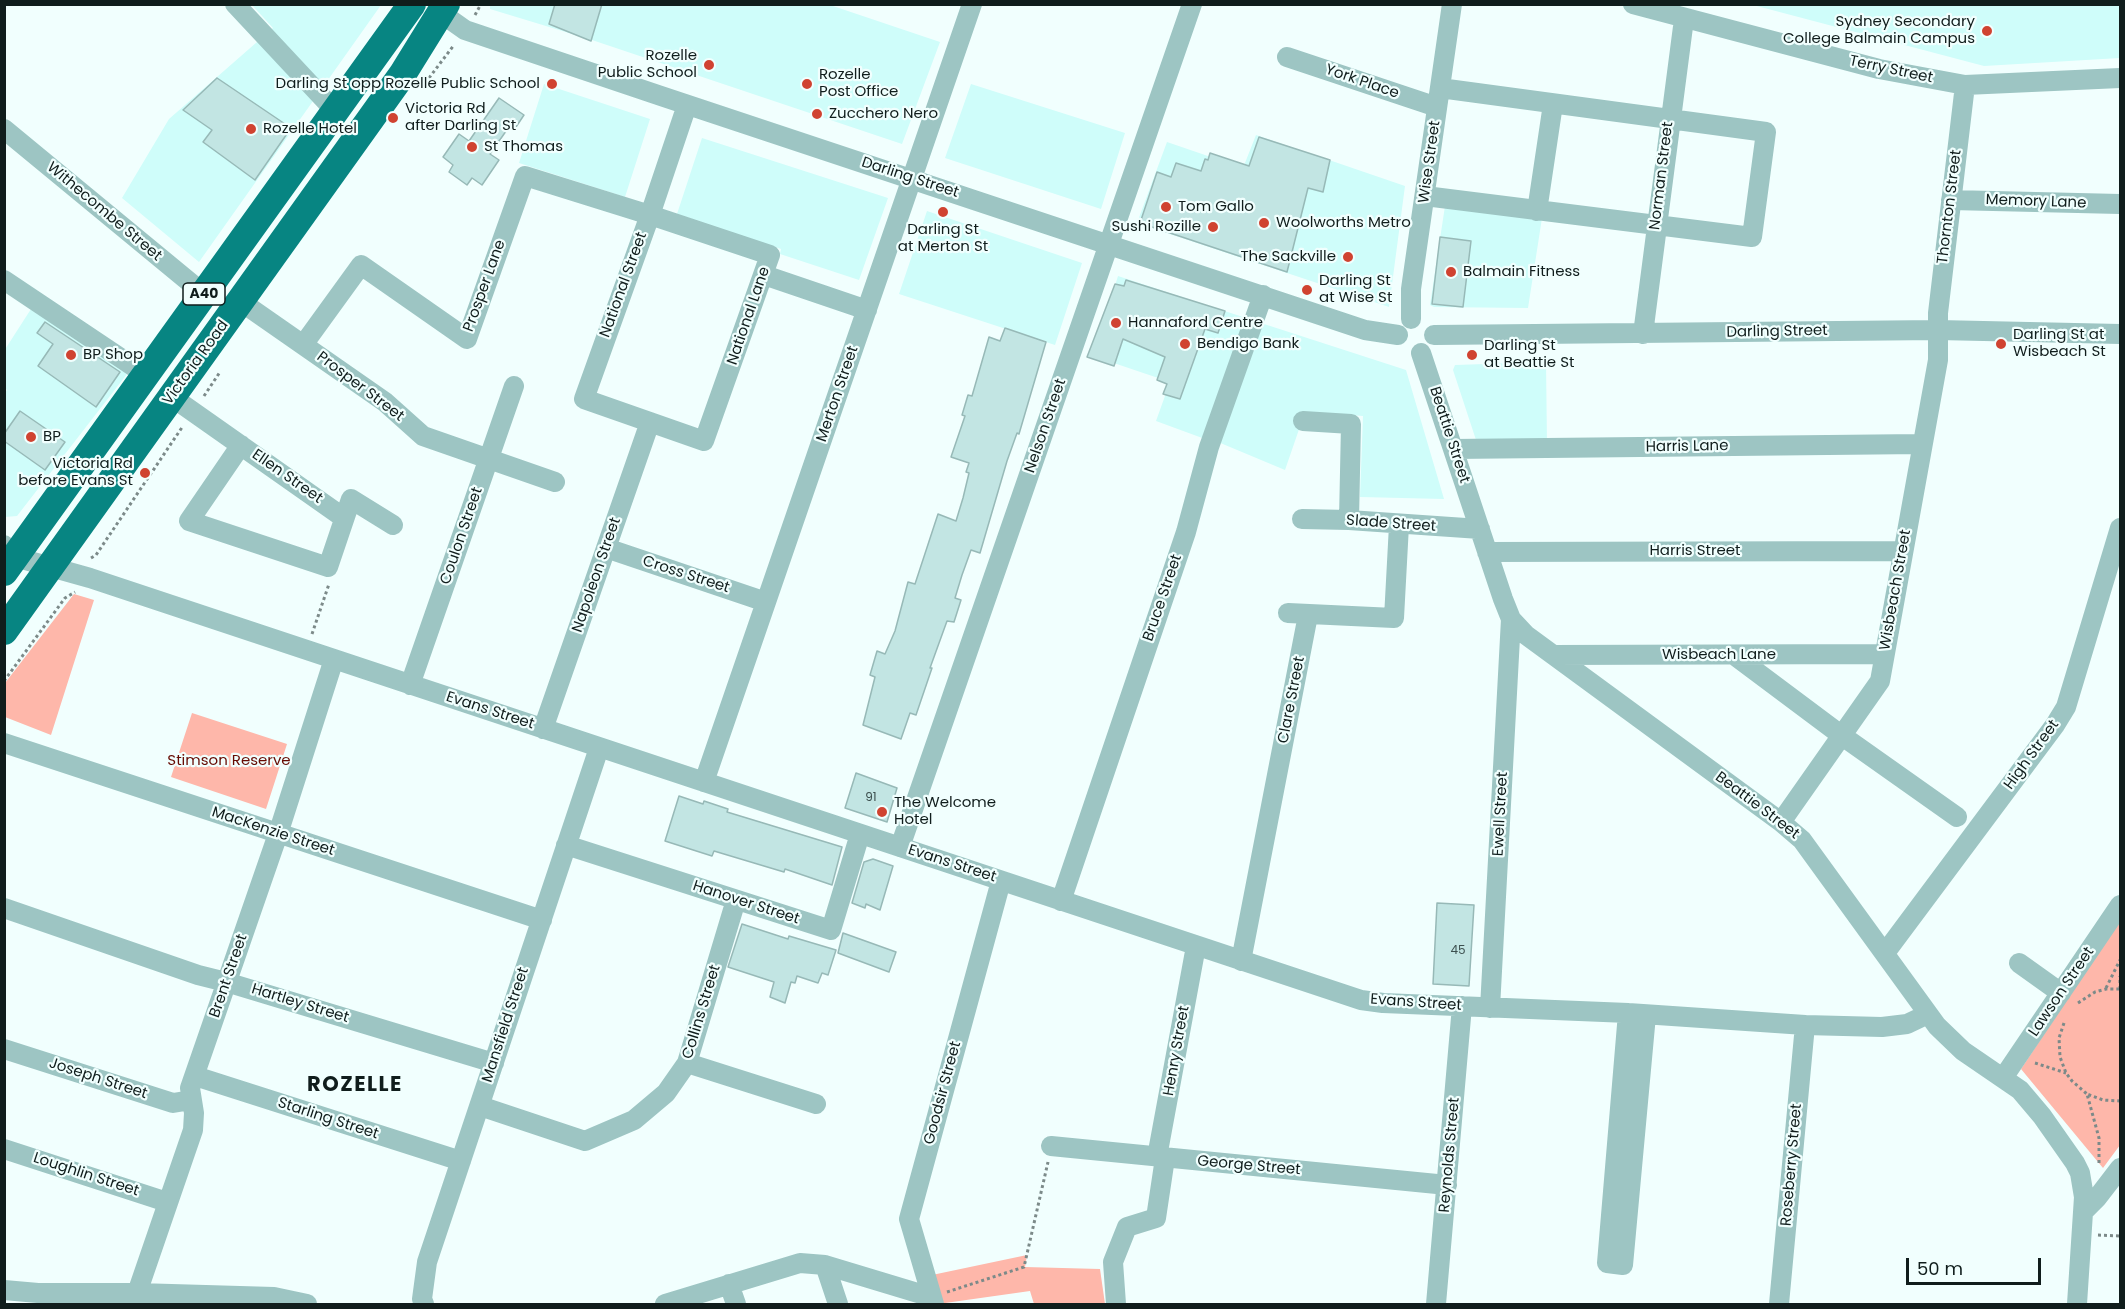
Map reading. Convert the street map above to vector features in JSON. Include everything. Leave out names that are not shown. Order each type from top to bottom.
[{"type":"highway","name":"A40","points":[[8,558],[146,375],[412,4]]},
{"type":"highway","name":"Victoria Road","points":[[4,631],[50,568],[182,404],[240,301],[402,75],[438,7]]},
{"type":"street","points":[[235,4],[336,112]]},
{"type":"street","name":"Merton Street","points":[[704,782],[972,4]]},
{"type":"street","name":"Nelson Street","points":[[900,847],[1192,4]]},
{"type":"street","name":"Wise Street","points":[[1411,319],[1411,289],[1452,4]]},
{"type":"street","name":"Terry Street","points":[[1633,4],[1879,69],[1965,85],[2121,78]]},
{"type":"street","name":"Darling Street","points":[[438,7],[465,30],[1110,243],[1365,330],[1398,335]]},
{"type":"street","name":"Norman Street","points":[[1643,334],[1684,19]]},
{"type":"street","name":"York Place","points":[[1287,57],[1439,98],[1552,104],[1766,132],[1752,237],[1656,226]]},
{"type":"street","name":"Thornton Street","points":[[1938,330],[1938,313],[1965,85]]},
{"type":"street","points":[[1538,210],[1552,104]]},
{"type":"street","name":"National Street","points":[[650,422],[584,399],[687,105]]},
{"type":"street","name":"Withecombe Street","points":[[4,129],[204,294]]},
{"type":"street","name":"Prosper Lane","points":[[303,345],[361,265],[467,339],[525,176],[650,215]]},
{"type":"street","points":[[1425,196],[1656,226]]},
{"type":"street","name":"Memory Lane","points":[[1951,200],[2121,204]]},
{"type":"street","name":"National Lane","points":[[650,215],[770,255],[705,441],[650,422]]},
{"type":"street","points":[[764,275],[867,310]]},
{"type":"street","points":[[4,280],[146,375]]},
{"type":"street","name":"Bruce Street","points":[[1061,901],[1186,532],[1209,447],[1263,295]]},
{"type":"street","name":"Prosper Street","points":[[240,301],[385,402],[423,436],[555,482]]},
{"type":"street","points":[[1411,319],[1426,321],[1434,335],[1431,346],[1416,354],[1401,346],[1398,335],[1402,325],[1411,319]]},
{"type":"street","name":"Darling Street","points":[[1434,335],[1938,330],[2121,334]]},
{"type":"street","name":"Wisbeach Street","points":[[1781,822],[1880,681],[1938,360],[1938,330]]},
{"type":"street","name":"Beattie Street","points":[[1421,353],[1511,620],[1526,635],[1781,822],[1802,840],[1928,1014],[1950,1040],[2020,1090],[2075,1163],[2091,1204],[2077,1305]]},
{"type":"street","name":"Coulon Street","points":[[410,685],[514,386]]},
{"type":"street","name":"Ellen Street","points":[[182,404],[344,518]]},
{"type":"street","points":[[1304,421],[1351,424],[1349,520]]},
{"type":"street","name":"Napoleon Street","points":[[543,729],[650,422]]},
{"type":"street","name":"Harris Lane","points":[[1453,449],[1922,444]]},
{"type":"street","points":[[241,445],[189,521],[328,567],[351,499],[393,525]]},
{"type":"street","name":"Slade Street","points":[[1302,519],[1480,529]]},
{"type":"street","points":[[1288,613],[1394,618],[1399,525]]},
{"type":"street","name":"High Street","points":[[1885,953],[2055,725],[2066,707],[2121,528]]},
{"type":"street","name":"Cross Street","points":[[606,548],[766,602]]},
{"type":"street","name":"Harris Street","points":[[1487,552],[1902,551]]},
{"type":"street","name":"Evans Street","points":[[8,558],[83,576],[1361,999],[1383,1003],[1637,1014],[1805,1025],[1892,1027],[1907,1024],[1928,1014]]},
{"type":"street","name":"Clare Street","points":[[1241,961],[1308,615]]},
{"type":"street","name":"Ewell Street","points":[[1491,1008],[1511,620]]},
{"type":"street","name":"Wisbeach Lane","points":[[1553,655],[1884,654]]},
{"type":"street","points":[[1734,655],[1841,735],[1957,817]]},
{"type":"street","name":"Brent Street","points":[[137,1293],[193,1130],[194,1113],[190,1088],[278,834],[334,659]]},
{"type":"street","name":"MacKenzie Street","points":[[4,743],[542,921]]},
{"type":"street","name":"Mansfield Street","points":[[424,1305],[422,1299],[427,1262],[599,747]]},
{"type":"street","name":"Hanover Street","points":[[566,845],[831,930],[860,834]]},
{"type":"street","name":"Goodsir Street","points":[[933,1300],[909,1219],[1001,881]]},
{"type":"street","name":"Collins Street","points":[[480,1106],[585,1141],[634,1120],[666,1093],[687,1063],[736,900]]},
{"type":"street","name":"Lawson Street","points":[[2003,1078],[2067,1001],[2121,905]]},
{"type":"street","name":"Hartley Street","points":[[4,908],[198,975],[494,1063]]},
{"type":"street","name":"Henry Street","points":[[1116,1305],[1113,1262],[1127,1227],[1156,1218],[1161,1157],[1196,946]]},
{"type":"street","points":[[2019,963],[2067,1001]]},
{"type":"street","name":"Reynolds Street","points":[[1436,1305],[1462,1006]]},
{"type":"street","points":[[1625,1145],[1623,1264],[1607,1263],[1625,1145],[1637,1014]]},
{"type":"street","name":"Roseberry Street","points":[[1779,1305],[1805,1025]]},
{"type":"street","name":"Joseph Street","points":[[4,1049],[173,1103],[191,1100]]},
{"type":"street","points":[[687,1063],[816,1104]]},
{"type":"street","name":"Starling Street","points":[[195,1076],[461,1161]]},
{"type":"street","name":"George Street","points":[[1051,1146],[1447,1185]]},
{"type":"street","name":"Loughlin Street","points":[[4,1149],[167,1202]]},
{"type":"street","points":[[2091,1204],[2121,1168]]},
{"type":"street","points":[[665,1305],[800,1263],[825,1265],[933,1300]]},
{"type":"street","points":[[825,1265],[838,1305]]},
{"type":"street","points":[[729,1284],[736,1305]]},
{"type":"street","points":[[8,1295],[137,1293],[274,1297],[307,1305]]},
{"type":"path","points":[[428,80],[481,4]]},
{"type":"path","points":[[4,681],[65,598],[74,594],[91,559],[96,555],[182,404],[226,364]]},
{"type":"path","points":[[306,650],[334,570],[328,567]]},
{"type":"path","points":[[2106,989],[2121,960]]},
{"type":"path","points":[[2067,1001],[2082,999],[2106,989],[2120,989],[2121,976]]},
{"type":"path","points":[[2068,1015],[2059,1038],[2060,1056],[2066,1073],[2087,1094],[2103,1100],[2121,1101]]},
{"type":"path","points":[[2033,1063],[2066,1073]]},
{"type":"path","points":[[2087,1094],[2099,1138],[2100,1154],[2091,1204]]},
{"type":"path","points":[[933,1300],[1024,1267],[1051,1146]]},
{"type":"path","points":[[2096,1235],[2121,1236]]},
{"type":"shaded area","points":[[490,4],[830,5],[940,42],[902,144],[592,40],[490,9]]},
{"type":"shaded area","points":[[252,5],[381,5],[199,262],[122,198],[169,119],[273,28]]},
{"type":"shaded area","name":"Sydney Secondary College Balmain Campus","points":[[1753,5],[2120,5],[2120,58],[1984,66]]},
{"type":"shaded area","points":[[544,84],[650,119],[625,197],[519,163]]},
{"type":"shaded area","points":[[971,84],[1125,133],[1101,209],[945,158]]},
{"type":"shaded area","points":[[1256,135],[1405,186],[1389,307],[1137,223],[1167,142],[1243,168]]},
{"type":"shaded area","points":[[702,138],[888,198],[859,280],[780,254],[781,249],[677,214]]},
{"type":"shaded area","points":[[1445,206],[1542,218],[1528,308],[1434,307],[1430,305]]},
{"type":"shaded area","points":[[927,211],[1082,263],[1055,345],[899,294]]},
{"type":"shaded area","points":[[1118,276],[1249,319],[1205,439],[1156,421],[1170,382],[1093,356]]},
{"type":"shaded area","points":[[31,309],[127,374],[17,516],[5,517],[4,394],[7,390],[5,388],[4,351]]},
{"type":"shaded area","points":[[1261,323],[1406,370],[1444,499],[1360,497],[1363,416],[1305,412],[1285,470],[1218,442]]},
{"type":"shaded area","points":[[1546,362],[1547,444],[1477,443],[1453,370],[1455,365]]},
{"type":"green space","points":[[74,594],[94,600],[51,735],[5,717],[5,683]]},
{"type":"green space","name":"Stimson Reserve","points":[[192,713],[287,744],[266,809],[171,777]]},
{"type":"green space","points":[[2120,920],[2120,1145],[2103,1168],[2021,1069]]},
{"type":"green space","points":[[1027,1255],[1025,1267],[1100,1269],[1105,1304],[1034,1304],[1030,1291],[938,1304],[932,1275]]},
{"type":"building","points":[[555,4],[602,4],[591,41],[549,24]]},
{"type":"building","name":"Rozelle Hotel","points":[[217,78],[291,128],[255,180],[203,142],[212,130],[183,110]]},
{"type":"building","name":"St Thomas","points":[[499,98],[524,115],[516,127],[511,124],[490,154],[499,160],[482,185],[472,178],[467,185],[449,172],[453,165],[443,157],[459,134],[469,141]]},
{"type":"building","points":[[1259,137],[1330,160],[1323,192],[1308,188],[1287,272],[1140,223],[1157,172],[1171,177],[1176,163],[1201,171],[1210,153],[1249,166]]},
{"type":"building","name":"Balmain Fitness","points":[[1440,237],[1471,241],[1463,307],[1432,304]]},
{"type":"building","points":[[1126,280],[1225,311],[1218,333],[1205,329],[1180,399],[1163,394],[1167,384],[1157,380],[1165,357],[1123,339],[1114,366],[1087,357],[1115,284],[1124,286]]},
{"type":"building","name":"BP Shop","points":[[45,322],[120,372],[96,407],[38,366],[53,344],[37,333]]},
{"type":"building","points":[[1005,328],[1046,342],[980,553],[971,550],[955,598],[961,600],[954,622],[947,621],[916,715],[910,713],[901,739],[863,725],[875,677],[870,675],[877,651],[885,654],[895,631],[908,582],[915,584],[938,514],[956,521],[969,473],[966,472],[969,463],[951,457],[965,416],[962,415],[968,395],[972,396],[989,337],[1000,341]]},
{"type":"building","points":[[20,411],[65,442],[45,470],[4,441],[4,434]]},
{"type":"building","points":[[856,773],[897,788],[887,822],[845,808]]},
{"type":"building","points":[[679,796],[703,804],[704,801],[728,809],[727,812],[842,847],[832,885],[785,869],[784,872],[714,851],[712,856],[665,841]]},
{"type":"building","points":[[873,859],[893,866],[880,910],[866,904],[865,908],[852,903],[864,862]]},
{"type":"building","points":[[1437,903],[1474,905],[1469,986],[1433,984]]},
{"type":"building","points":[[742,924],[788,939],[789,936],[836,950],[828,975],[822,973],[818,983],[797,976],[795,983],[791,982],[785,1003],[770,997],[774,982],[728,967]]},
{"type":"building","points":[[843,933],[896,952],[889,972],[838,953]]},
{"type":"place","name":"Sydney Secondary College Balmain Campus","points":[[1987,31]]},
{"type":"place","name":"Rozelle Public School","points":[[709,65]]},
{"type":"place","name":"Darling St opp Rozelle Public School","points":[[552,84]]},
{"type":"place","name":"Rozelle Post Office","points":[[807,84]]},
{"type":"place","name":"Zucchero Nero","points":[[817,114]]},
{"type":"place","name":"Victoria Rd after Darling St","points":[[393,118]]},
{"type":"place","name":"Rozelle Hotel","points":[[251,129]]},
{"type":"place","name":"St Thomas","points":[[472,147]]},
{"type":"place","name":"Tom Gallo","points":[[1166,207]]},
{"type":"place","name":"Darling St at Merton St","points":[[943,212]]},
{"type":"place","name":"Woolworths Metro","points":[[1264,223]]},
{"type":"place","name":"Sushi Rozille","points":[[1213,227]]},
{"type":"place","name":"The Sackville","points":[[1348,257]]},
{"type":"place","name":"Balmain Fitness","points":[[1451,272]]},
{"type":"place","name":"Darling St at Wise St","points":[[1307,290]]},
{"type":"place","name":"Hannaford Centre","points":[[1116,323]]},
{"type":"place","name":"Bendigo Bank","points":[[1185,344]]},
{"type":"place","name":"Darling St at Wisbeach St","points":[[2001,344]]},
{"type":"place","name":"BP Shop","points":[[71,355]]},
{"type":"place","name":"Darling St at Beattie St","points":[[1472,355]]},
{"type":"place","name":"BP","points":[[31,437]]},
{"type":"place","name":"Victoria Rd before Evans St","points":[[145,473]]},
{"type":"place","name":"The Welcome Hotel","points":[[882,812]]},
{"type":"district","name":"ROZELLE","points":[[355,1086]]}]
